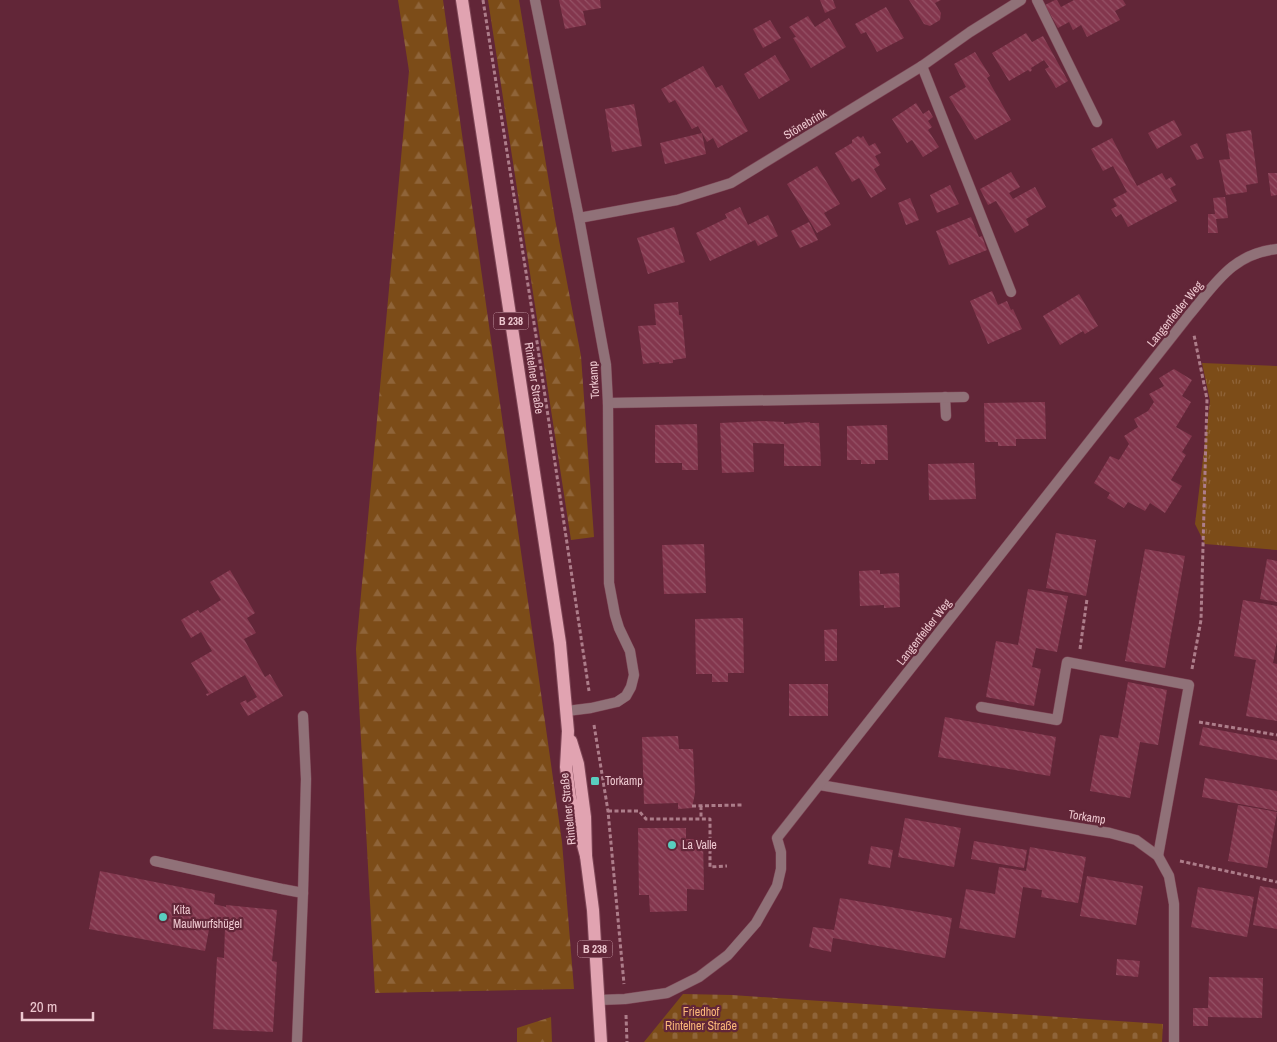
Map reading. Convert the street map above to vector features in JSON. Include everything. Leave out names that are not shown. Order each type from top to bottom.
[{"type":"main road","name":"Rintelner Straße","points":[[462,0],[559,633],[567,711],[566,767],[570,797],[586,856],[593,910],[601,1042]]},
{"type":"street","name":"Torkamp","points":[[535,0],[579,218],[606,365],[609,583],[615,615],[630,651],[634,675],[632,687],[626,696],[618,702],[567,711]]},
{"type":"street","name":"Stönebrink","points":[[579,218],[677,200],[731,183],[922,66],[970,32],[1021,0]]},
{"type":"street","points":[[1037,0],[1097,122]]},
{"type":"street","points":[[922,66],[1011,292]]},
{"type":"street","name":"Langenfelder Weg","points":[[599,1000],[625,999],[667,993],[699,977],[728,955],[756,923],[777,886],[781,869],[781,852],[777,838],[1189,315],[1229,268],[1259,251],[1277,249]]},
{"type":"street","points":[[945,397],[946,416]]},
{"type":"street","points":[[608,403],[964,397]]},
{"type":"street","points":[[981,707],[1057,720],[1068,662],[1189,685],[1158,856]]},
{"type":"street","points":[[296,1042],[306,779],[303,716]]},
{"type":"street","name":"Torkamp","points":[[820,784],[1110,833],[1136,840],[1158,856],[1170,876],[1174,904],[1174,1042]]},
{"type":"street","points":[[155,861],[303,892]]},
{"type":"path","points":[[484,0],[608,811],[628,1042]]},
{"type":"path","points":[[1189,315],[1207,399],[1201,620],[1189,685]]},
{"type":"path","points":[[1080,645],[1087,599]]},
{"type":"path","points":[[1184,720],[1277,735]]},
{"type":"path","points":[[692,806],[742,805]]},
{"type":"path","points":[[701,806],[701,819]]},
{"type":"path","points":[[608,811],[639,811],[646,819],[710,819],[710,867],[727,866]]},
{"type":"path","points":[[1158,856],[1277,882]]},
{"type":"green space","points":[[398,0],[443,0],[562,842],[574,989],[375,993],[356,649],[409,71]]},
{"type":"green space","points":[[488,0],[519,0],[555,219],[581,356],[594,537],[571,540]]},
{"type":"green space","points":[[1202,363],[1277,366],[1277,550],[1205,544],[1195,524],[1210,401]]},
{"type":"green space","name":"Friedhof Rintelner Straße","points":[[683,994],[732,995],[1163,1024],[1162,1042],[644,1042]]},
{"type":"green space","points":[[551,1017],[552,1042],[517,1042],[517,1028]]},
{"type":"building","points":[[559,0],[600,0],[601,8],[583,11],[586,25],[565,29]]},
{"type":"building","points":[[820,0],[833,0],[836,8],[825,13]]},
{"type":"building","points":[[909,0],[941,0],[935,3],[941,13],[940,20],[930,26],[924,24]]},
{"type":"building","points":[[1057,0],[1061,7],[1074,0],[1123,0],[1126,5],[1115,11],[1120,20],[1087,37],[1081,25],[1073,30],[1069,22],[1058,28],[1045,5]]},
{"type":"building","points":[[886,7],[904,38],[877,52],[866,32],[861,34],[855,24]]},
{"type":"building","points":[[808,16],[815,27],[829,18],[846,47],[811,68],[793,38],[796,37],[789,27]]},
{"type":"building","points":[[770,20],[781,38],[763,48],[753,29]]},
{"type":"building","points":[[1026,33],[1032,42],[1043,36],[1068,81],[1056,88],[1045,69],[1049,67],[1044,60],[1031,68],[1030,72],[1028,70],[1009,81],[992,53]]},
{"type":"building","points":[[975,52],[990,76],[987,78],[1011,120],[975,140],[949,97],[966,87],[954,64]]},
{"type":"building","points":[[775,55],[790,80],[759,99],[744,74]]},
{"type":"building","points":[[703,66],[716,88],[722,85],[748,131],[718,148],[713,138],[707,142],[698,126],[692,129],[675,100],[669,103],[661,89]]},
{"type":"building","points":[[916,103],[923,114],[929,110],[933,117],[928,121],[932,127],[928,130],[939,147],[923,157],[912,140],[907,143],[892,119]]},
{"type":"building","points":[[634,104],[642,146],[612,152],[605,109]]},
{"type":"building","points":[[1174,120],[1182,135],[1157,149],[1148,133]]},
{"type":"building","points":[[1251,130],[1258,183],[1246,185],[1247,192],[1226,195],[1219,160],[1230,159],[1226,134]]},
{"type":"building","points":[[702,133],[706,154],[665,164],[660,143]]},
{"type":"building","points":[[858,136],[861,138],[863,136],[869,146],[875,143],[881,153],[875,156],[880,165],[874,169],[886,189],[871,198],[859,178],[852,182],[835,153],[852,143],[852,140]]},
{"type":"building","points":[[1112,138],[1137,186],[1162,173],[1166,180],[1171,177],[1176,185],[1170,188],[1177,201],[1128,227],[1121,214],[1116,217],[1111,209],[1117,206],[1113,199],[1127,192],[1113,166],[1103,171],[1091,149]]},
{"type":"building","points":[[1197,143],[1204,158],[1197,160],[1190,146]]},
{"type":"building","points":[[817,166],[840,204],[824,213],[831,225],[817,233],[787,184]]},
{"type":"building","points":[[1011,172],[1020,187],[1009,193],[1013,199],[1035,187],[1046,207],[1026,219],[1029,225],[1015,233],[996,201],[988,205],[980,189]]},
{"type":"building","points":[[1268,173],[1277,173],[1277,195],[1271,196]]},
{"type":"building","points":[[950,185],[959,204],[937,213],[930,195]]},
{"type":"building","points":[[1225,197],[1228,218],[1216,219],[1218,233],[1208,233],[1208,214],[1215,214],[1213,198]]},
{"type":"building","points":[[910,198],[919,220],[906,225],[898,203]]},
{"type":"building","points":[[740,207],[748,225],[768,215],[778,236],[758,246],[755,240],[710,261],[696,233],[727,218],[725,214]]},
{"type":"building","points":[[971,217],[979,237],[982,236],[987,250],[949,265],[936,231]]},
{"type":"building","points":[[809,222],[818,240],[800,248],[791,231]]},
{"type":"building","points":[[674,227],[685,262],[648,274],[637,238]]},
{"type":"building","points":[[992,291],[998,305],[1007,301],[1011,310],[1013,309],[1022,329],[988,344],[970,301]]},
{"type":"building","points":[[1079,294],[1098,326],[1085,334],[1083,331],[1060,345],[1043,316]]},
{"type":"building","points":[[678,302],[679,315],[682,315],[686,358],[673,360],[673,363],[643,364],[638,326],[656,325],[654,304]]},
{"type":"building","points":[[1174,369],[1192,380],[1182,396],[1191,402],[1176,427],[1192,436],[1182,452],[1186,455],[1171,480],[1182,486],[1165,513],[1150,503],[1145,511],[1128,502],[1124,508],[1107,498],[1110,493],[1094,483],[1110,456],[1119,460],[1129,444],[1124,436],[1138,427],[1134,419],[1148,411],[1154,402],[1149,394],[1164,386],[1159,378]]},
{"type":"building","points":[[1045,402],[1046,439],[1016,439],[1016,446],[998,446],[998,442],[985,442],[984,403]]},
{"type":"building","points":[[784,422],[784,424],[819,423],[821,466],[784,466],[784,444],[753,443],[754,472],[722,473],[720,423]]},
{"type":"building","points":[[697,424],[698,470],[682,470],[682,463],[655,463],[655,425]]},
{"type":"building","points":[[887,425],[888,460],[875,460],[875,464],[861,464],[861,460],[847,460],[847,426]]},
{"type":"building","points":[[974,463],[976,499],[929,500],[928,464]]},
{"type":"building","points":[[1056,533],[1096,540],[1086,596],[1046,588]]},
{"type":"building","points":[[704,544],[706,593],[664,594],[662,545]]},
{"type":"building","points":[[1145,549],[1185,556],[1165,668],[1125,661]]},
{"type":"building","points":[[1267,559],[1277,561],[1277,602],[1260,599]]},
{"type":"building","points":[[230,570],[255,613],[247,618],[256,633],[244,639],[265,677],[270,674],[283,696],[248,716],[240,703],[246,700],[247,703],[257,697],[245,675],[207,696],[206,694],[209,693],[191,663],[212,651],[201,632],[191,638],[181,620],[198,610],[200,613],[221,600],[210,582]]},
{"type":"building","points":[[880,570],[880,574],[899,573],[900,607],[884,608],[884,605],[860,606],[859,571]]},
{"type":"building","points":[[1028,589],[1068,596],[1057,652],[1036,648],[1032,667],[1041,669],[1034,706],[986,697],[996,641],[1018,645]]},
{"type":"building","points":[[1243,600],[1277,606],[1277,641],[1273,663],[1277,664],[1277,721],[1246,716],[1256,660],[1234,656]]},
{"type":"building","points":[[743,618],[744,673],[728,673],[728,682],[712,682],[712,674],[696,674],[695,619]]},
{"type":"building","points":[[837,629],[837,661],[825,661],[824,630]]},
{"type":"building","points":[[1128,682],[1167,690],[1158,745],[1140,742],[1130,798],[1090,791],[1100,735],[1118,738]]},
{"type":"building","points":[[789,684],[828,684],[828,716],[789,716]]},
{"type":"building","points":[[945,717],[1056,737],[1050,776],[938,757]]},
{"type":"building","points":[[1203,727],[1277,741],[1277,760],[1199,745]]},
{"type":"building","points":[[678,736],[679,749],[693,749],[695,793],[692,808],[678,809],[678,803],[644,804],[642,737]]},
{"type":"building","points":[[1205,778],[1277,791],[1277,811],[1202,797]]},
{"type":"building","points":[[1238,805],[1277,812],[1267,868],[1228,861]]},
{"type":"building","points":[[905,818],[961,828],[954,867],[898,857]]},
{"type":"building","points":[[638,828],[686,828],[686,839],[703,839],[704,890],[687,889],[687,911],[650,912],[649,895],[639,895]]},
{"type":"building","points":[[974,841],[1027,850],[1024,868],[971,859]]},
{"type":"building","points":[[871,846],[893,850],[890,868],[868,864]]},
{"type":"building","points":[[1030,847],[1086,857],[1078,903],[1041,897],[1042,890],[1023,887],[1015,938],[959,928],[966,889],[995,894],[999,867],[1026,871]]},
{"type":"building","points":[[100,871],[215,894],[214,904],[226,907],[226,905],[277,910],[272,961],[277,962],[273,1032],[213,1029],[217,957],[224,958],[225,927],[210,924],[205,951],[89,929]]},
{"type":"building","points":[[1087,876],[1143,886],[1136,925],[1080,916]]},
{"type":"building","points":[[1260,886],[1277,889],[1277,929],[1253,925]]},
{"type":"building","points":[[1198,887],[1254,897],[1247,937],[1191,927]]},
{"type":"building","points":[[840,898],[952,918],[945,958],[833,938],[831,952],[809,947],[813,927],[834,930]]},
{"type":"building","points":[[1117,959],[1140,961],[1138,977],[1116,975]]},
{"type":"building","points":[[1209,977],[1263,978],[1262,1018],[1208,1017],[1208,1026],[1193,1026],[1193,1008],[1208,1008]]},
{"type":"place","name":"Torkamp","points":[[595,781]]},
{"type":"place","name":"La Valle","points":[[672,845]]},
{"type":"place","name":"Kita Maulwurfshügel","points":[[163,917]]}]
